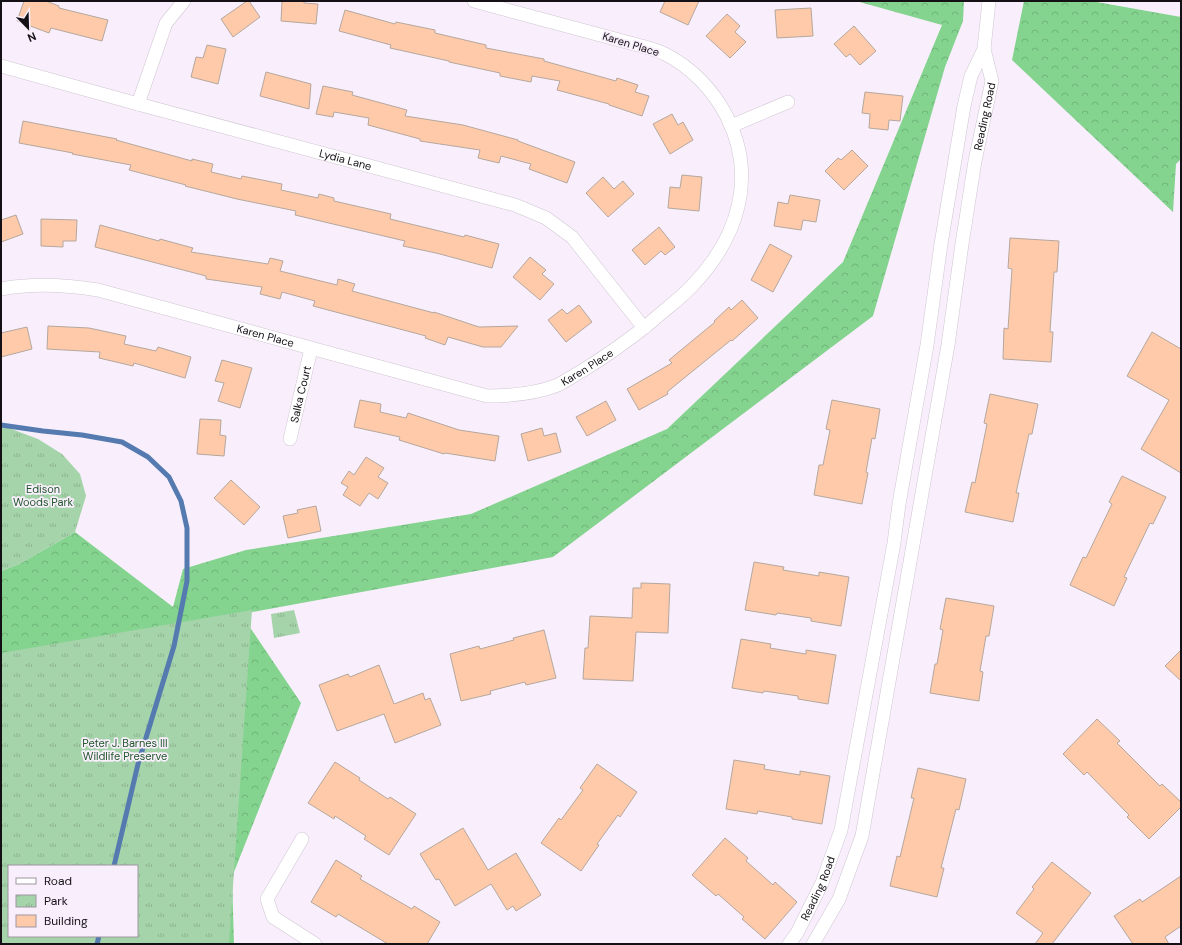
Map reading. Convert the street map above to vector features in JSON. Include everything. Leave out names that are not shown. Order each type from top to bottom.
[{"type":"street","points":[[138,104],[166,23],[184,1]]},
{"type":"street","name":"Karen Place","points":[[1,289],[46,285],[71,286],[98,290],[487,396],[507,396],[529,393],[559,384],[607,356],[644,328],[691,288],[719,254],[737,216],[741,193],[742,168],[740,152],[731,126],[721,105],[707,87],[682,64],[665,54],[646,47],[474,1]]},
{"type":"street","points":[[984,49],[989,1]]},
{"type":"street","name":"Reading Road","points":[[813,944],[839,899],[862,836],[948,345],[975,161],[992,81],[984,49]]},
{"type":"street","name":"Reading Road","points":[[789,944],[797,933],[822,883],[841,830],[894,543],[899,504],[927,345],[941,244],[964,106],[972,76],[984,49]]},
{"type":"street","name":"Lydia Lane","points":[[1,66],[515,205],[546,218],[572,237],[644,328]]},
{"type":"street","points":[[731,126],[788,102]]},
{"type":"street","name":"Salka Court","points":[[290,439],[311,349]]},
{"type":"street","points":[[302,839],[266,899],[273,917],[315,944]]},
{"type":"green space","points":[[856,1],[964,1],[963,21],[945,67],[873,316],[553,557],[241,614],[301,703],[232,877],[234,944],[1,944],[1,571],[19,564],[75,532],[173,607],[183,569],[246,550],[471,514],[667,429],[843,262],[942,25]]},
{"type":"green space","points":[[1024,1],[1091,1],[1181,17],[1181,159],[1176,164],[1173,212],[1012,60]]},
{"type":"green space","name":"Edison Woods Park","points":[[1,425],[38,439],[62,454],[80,474],[86,496],[75,532],[19,564],[1,571]]},
{"type":"green space","name":"Peter J. Barnes III Wildlife Preserve","points":[[252,610],[229,944],[1,944],[1,653]]},
{"type":"green space","points":[[294,610],[300,633],[274,638],[271,614]]},
{"type":"building","points":[[24,1],[46,1],[59,6],[59,8],[108,20],[102,41],[51,28],[49,33],[17,21]]},
{"type":"building","points":[[249,1],[260,17],[233,37],[221,19]]},
{"type":"building","points":[[282,1],[304,1],[304,3],[318,4],[316,24],[281,21]]},
{"type":"building","points":[[665,1],[699,1],[688,25],[660,12]]},
{"type":"building","points":[[811,8],[813,36],[777,38],[775,10]]},
{"type":"building","points":[[345,10],[395,24],[396,22],[435,30],[435,33],[486,45],[486,48],[544,59],[544,61],[616,81],[617,78],[638,85],[635,92],[649,96],[642,116],[609,104],[557,90],[560,81],[532,76],[531,82],[500,76],[500,73],[390,48],[391,45],[339,31]]},
{"type":"building","points":[[727,14],[740,26],[735,32],[746,42],[730,58],[706,36]]},
{"type":"building","points":[[854,26],[876,51],[860,65],[850,54],[846,57],[834,44]]},
{"type":"building","points":[[207,45],[226,49],[218,84],[191,77],[196,57],[203,58]]},
{"type":"building","points":[[266,72],[311,84],[309,109],[260,96]]},
{"type":"building","points":[[323,86],[353,92],[352,95],[407,110],[405,116],[463,125],[518,140],[575,162],[567,183],[529,169],[531,164],[501,156],[499,163],[478,158],[480,150],[420,141],[420,139],[368,125],[369,118],[334,112],[333,117],[316,114]]},
{"type":"building","points":[[865,92],[903,96],[900,121],[889,120],[888,130],[869,128],[870,114],[862,113]]},
{"type":"building","points":[[672,114],[678,125],[683,122],[693,140],[670,154],[653,124]]},
{"type":"building","points":[[23,121],[117,139],[116,140],[192,161],[192,159],[213,164],[211,172],[241,179],[242,176],[282,184],[281,190],[318,198],[319,194],[334,198],[334,201],[391,214],[390,219],[499,244],[492,268],[403,246],[405,241],[295,215],[296,211],[237,199],[129,170],[131,165],[19,143]]},
{"type":"building","points":[[852,150],[868,166],[844,190],[825,171],[838,158],[841,160]]},
{"type":"building","points":[[682,175],[702,177],[699,211],[668,208],[670,187],[680,188]]},
{"type":"building","points":[[603,177],[614,189],[623,181],[634,194],[608,217],[586,193]]},
{"type":"building","points":[[790,195],[820,200],[816,222],[803,220],[801,230],[774,226],[778,202],[788,204]]},
{"type":"building","points":[[16,215],[23,234],[1,242],[1,220]]},
{"type":"building","points":[[41,219],[77,220],[76,241],[63,241],[63,247],[41,246]]},
{"type":"building","points":[[100,225],[159,241],[160,239],[193,248],[191,252],[268,264],[270,258],[283,261],[280,271],[337,285],[338,279],[355,284],[352,291],[434,312],[479,327],[518,326],[501,347],[483,347],[448,337],[445,345],[425,338],[426,336],[313,306],[315,301],[282,292],[280,299],[260,294],[262,287],[206,279],[206,276],[95,247]]},
{"type":"building","points":[[659,227],[675,247],[665,255],[661,251],[645,265],[632,250]]},
{"type":"building","points":[[1010,238],[1059,241],[1057,272],[1054,272],[1050,332],[1053,332],[1051,362],[1003,359],[1004,328],[1008,329],[1012,269],[1008,268]]},
{"type":"building","points":[[770,244],[792,256],[773,292],[751,280]]},
{"type":"building","points":[[530,257],[546,270],[542,274],[554,284],[540,300],[513,277]]},
{"type":"building","points":[[742,300],[758,318],[732,341],[731,340],[667,392],[668,394],[639,410],[627,389],[672,363],[669,360],[715,322],[714,321],[729,307],[731,310]]},
{"type":"building","points":[[579,305],[592,322],[566,342],[548,320],[562,309],[567,314]]},
{"type":"building","points":[[48,326],[89,328],[126,336],[124,344],[156,351],[158,347],[191,357],[185,378],[134,363],[133,366],[99,358],[100,352],[47,349]]},
{"type":"building","points":[[27,327],[32,349],[1,357],[1,333]]},
{"type":"building","points":[[1152,332],[1181,349],[1181,473],[1141,449],[1169,400],[1127,376]]},
{"type":"building","points":[[222,360],[252,368],[240,408],[218,401],[224,383],[215,381]]},
{"type":"building","points":[[990,394],[1038,404],[1032,434],[1029,434],[1016,493],[1019,493],[1013,522],[965,512],[972,482],[975,483],[987,424],[984,423]]},
{"type":"building","points":[[360,400],[381,404],[380,412],[406,418],[408,413],[459,430],[499,436],[495,461],[444,454],[399,440],[400,437],[354,427]]},
{"type":"building","points":[[832,400],[880,409],[875,439],[872,438],[866,472],[868,473],[862,504],[814,495],[819,465],[823,465],[830,430],[826,429]]},
{"type":"building","points":[[606,401],[616,420],[587,436],[576,417]]},
{"type":"building","points":[[200,419],[221,420],[220,435],[226,436],[224,456],[197,454]]},
{"type":"building","points":[[542,428],[544,436],[556,433],[561,452],[528,461],[521,434]]},
{"type":"building","points":[[366,457],[384,468],[378,477],[388,483],[378,499],[369,493],[360,506],[343,495],[348,487],[341,483],[349,471],[354,475]]},
{"type":"building","points":[[1122,476],[1166,497],[1153,524],[1150,523],[1124,577],[1127,578],[1114,606],[1070,585],[1083,557],[1086,558],[1112,504],[1109,502]]},
{"type":"building","points":[[231,480],[260,507],[244,525],[214,498]]},
{"type":"building","points":[[316,506],[321,531],[288,538],[283,516],[298,513],[297,510]]},
{"type":"building","points":[[754,562],[784,567],[783,570],[819,576],[819,572],[849,577],[841,626],[811,621],[811,618],[777,613],[776,615],[745,610]]},
{"type":"building","points":[[641,583],[670,584],[668,633],[636,632],[633,681],[583,679],[585,648],[588,648],[590,616],[632,618],[633,588],[641,588]]},
{"type":"building","points":[[946,598],[994,606],[989,636],[986,636],[980,671],[983,672],[979,701],[930,693],[943,630],[940,629]]},
{"type":"building","points":[[544,630],[556,678],[526,685],[525,682],[490,691],[491,694],[461,701],[450,654],[479,646],[480,649]]},
{"type":"building","points":[[741,639],[771,644],[770,648],[806,654],[806,650],[836,655],[828,704],[798,699],[798,696],[764,691],[763,693],[732,688]]},
{"type":"building","points":[[1181,650],[1181,681],[1165,666]]},
{"type":"building","points":[[379,665],[394,704],[423,693],[425,700],[430,698],[441,725],[395,743],[384,714],[337,731],[319,685],[348,674],[350,677]]},
{"type":"building","points":[[1097,719],[1120,741],[1117,743],[1160,786],[1162,784],[1181,802],[1181,807],[1149,839],[1127,817],[1129,815],[1087,772],[1084,775],[1063,754]]},
{"type":"building","points":[[734,760],[765,765],[764,769],[800,775],[800,771],[830,776],[822,824],[758,811],[757,814],[726,809]]},
{"type":"building","points":[[335,762],[388,799],[390,797],[416,814],[389,855],[364,839],[366,836],[335,816],[334,819],[308,803]]},
{"type":"building","points":[[597,764],[637,792],[620,817],[618,815],[597,844],[599,845],[581,871],[541,843],[559,818],[561,820],[583,790],[580,788]]},
{"type":"building","points":[[918,768],[966,779],[959,810],[956,809],[941,868],[944,868],[937,897],[890,886],[897,856],[900,857],[914,798],[911,798]]},
{"type":"building","points":[[463,828],[488,870],[516,853],[541,895],[516,911],[513,906],[507,910],[491,884],[455,906],[439,879],[436,880],[420,854]]},
{"type":"building","points":[[725,838],[748,858],[746,861],[773,885],[775,882],[797,902],[765,939],[742,919],[744,917],[718,894],[716,896],[692,875]]},
{"type":"building","points":[[336,860],[362,876],[360,879],[412,909],[414,906],[440,922],[427,944],[388,944],[338,914],[336,917],[311,902]]},
{"type":"building","points":[[1052,862],[1091,893],[1052,944],[1035,944],[1043,933],[1016,913],[1034,889],[1032,887]]},
{"type":"building","points":[[1181,876],[1181,926],[1165,937],[1169,944],[1133,944],[1114,916],[1140,899],[1142,902]]},
{"type":"waterway","points":[[1,425],[82,435],[122,442],[148,457],[169,477],[181,501],[187,528],[187,581],[174,646],[138,764],[114,865]]},
{"type":"waterway","points":[[97,944],[99,937]]}]
